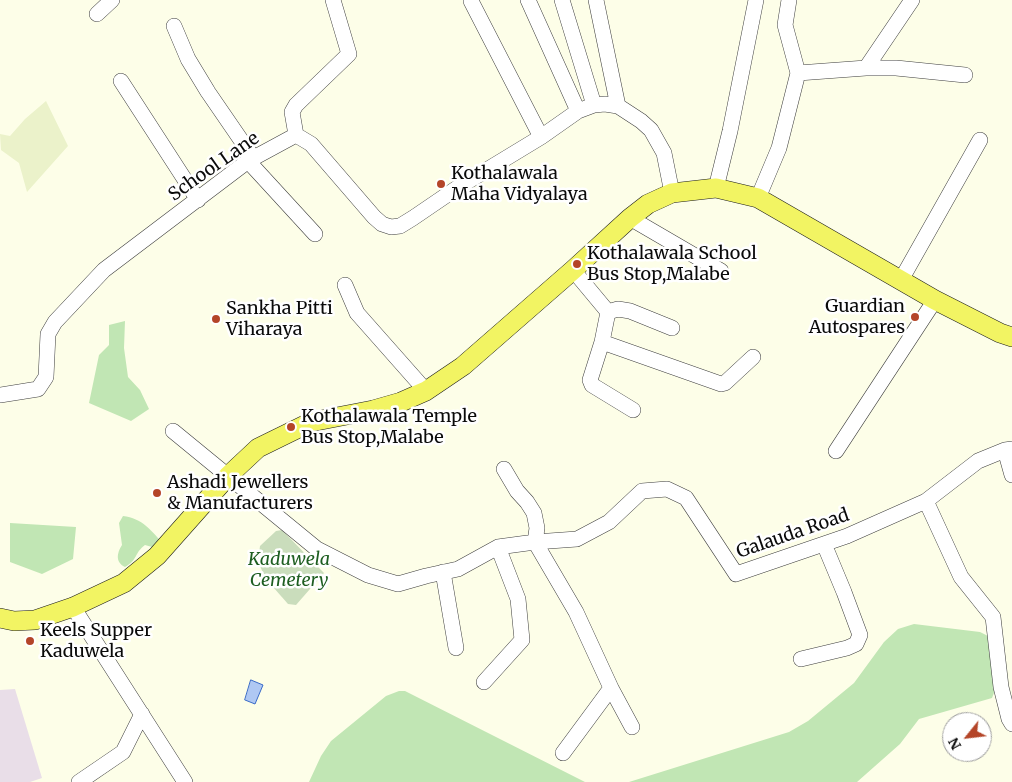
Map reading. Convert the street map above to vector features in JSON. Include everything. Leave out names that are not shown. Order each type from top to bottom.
[{"type":"main road","points":[[0,618],[14,621],[35,620],[73,607],[124,582],[157,556],[228,476],[258,448],[311,422],[374,410],[402,402],[426,391],[463,366],[630,218],[648,204],[672,193],[716,188],[758,198],[935,300],[1000,333],[1012,337]]},
{"type":"street","points":[[98,14],[112,0]]},
{"type":"street","points":[[333,0],[349,54],[296,105],[292,112],[296,135],[312,144],[382,224],[391,227],[400,226],[578,111],[594,105],[618,106],[651,130],[664,153],[672,193]]},
{"type":"street","points":[[528,0],[578,111]]},
{"type":"street","points":[[562,0],[594,105]]},
{"type":"street","points":[[596,0],[618,106]]},
{"type":"street","points":[[716,188],[730,131],[756,0]]},
{"type":"street","points":[[758,198],[779,148],[798,73],[785,25],[790,0]]},
{"type":"street","points":[[866,68],[912,0]]},
{"type":"street","points":[[471,1],[541,136]]},
{"type":"street","points":[[174,26],[188,59],[251,160],[315,234]]},
{"type":"street","points":[[798,73],[866,68],[896,68],[965,75]]},
{"type":"street","points":[[121,81],[198,200]]},
{"type":"street","name":"School Lane","points":[[0,396],[38,389],[46,377],[48,334],[55,322],[104,270],[251,160],[296,135]]},
{"type":"street","points":[[901,280],[980,140]]},
{"type":"street","points":[[630,218],[721,271]]},
{"type":"street","points":[[573,270],[608,312]]},
{"type":"street","points":[[345,284],[357,313],[426,391]]},
{"type":"street","points":[[836,450],[935,300]]},
{"type":"street","points":[[608,312],[618,309],[630,311],[672,328]]},
{"type":"street","points":[[608,312],[602,342],[590,380],[592,385],[633,410]]},
{"type":"street","points":[[602,342],[720,384],[725,383],[753,357]]},
{"type":"street","name":"Galauda Road","points":[[173,431],[317,549],[368,575],[398,584],[458,568],[498,547],[578,539],[609,522],[642,491],[667,489],[686,498],[736,574],[847,536],[926,502],[978,461],[1009,449]]},
{"type":"street","points":[[1009,449],[1012,475]]},
{"type":"street","points":[[504,469],[517,491],[528,502],[534,513],[537,528],[535,542],[576,612],[611,688],[632,727]]},
{"type":"street","points":[[926,502],[961,577],[993,618],[1000,687],[1008,719],[1012,724]]},
{"type":"street","points":[[802,659],[847,648],[856,644],[860,635],[824,544]]},
{"type":"street","points":[[484,682],[522,640],[518,599],[498,547]]},
{"type":"street","points":[[443,572],[456,648]]},
{"type":"street","points":[[73,607],[185,782]]},
{"type":"street","points":[[563,753],[611,688]]},
{"type":"street","points":[[79,782],[123,752],[142,714]]},
{"type":"shaded area","points":[[15,689],[42,778],[30,782],[0,782],[0,690]]},
{"type":"green space","points":[[46,101],[68,146],[27,192],[19,163],[1,150],[0,134],[10,136],[25,119]]},
{"type":"green space","points":[[125,321],[124,348],[128,377],[140,390],[149,409],[131,421],[89,403],[99,355],[109,345],[109,325]]},
{"type":"green space","points":[[123,516],[141,522],[164,545],[159,549],[145,545],[132,562],[125,567],[118,560],[122,545],[119,523]]},
{"type":"green space","points":[[10,523],[76,527],[73,559],[42,574],[10,562]]},
{"type":"green space","name":"Kaduwela Cemetery","points":[[282,530],[324,573],[296,605],[288,604],[266,579],[258,562],[260,546],[276,531]]},
{"type":"green space","points":[[914,624],[980,632],[988,636],[995,690],[992,698],[919,719],[900,744],[857,782],[629,782],[789,732],[808,721],[854,683],[884,642],[898,629]]},
{"type":"green space","points":[[399,691],[405,691],[585,782],[309,782],[321,756],[331,741],[386,696]]},
{"type":"water","points":[[251,680],[263,685],[255,704],[245,700]]},
{"type":"place","name":"Kothalawala Maha Vidyalaya","points":[[441,184]]},
{"type":"place","name":"Kothalawala School Bus Stop,Malabe","points":[[577,264]]},
{"type":"place","name":"Guardian Autospares","points":[[915,317]]},
{"type":"place","name":"Sankha Pitti Viharaya","points":[[216,319]]},
{"type":"place","name":"Kothalawala Temple Bus Stop,Malabe","points":[[291,427]]},
{"type":"place","name":"Ashadi Jewellers & Manufacturers","points":[[157,493]]},
{"type":"place","name":"Keels Supper Kaduwela","points":[[30,641]]}]
